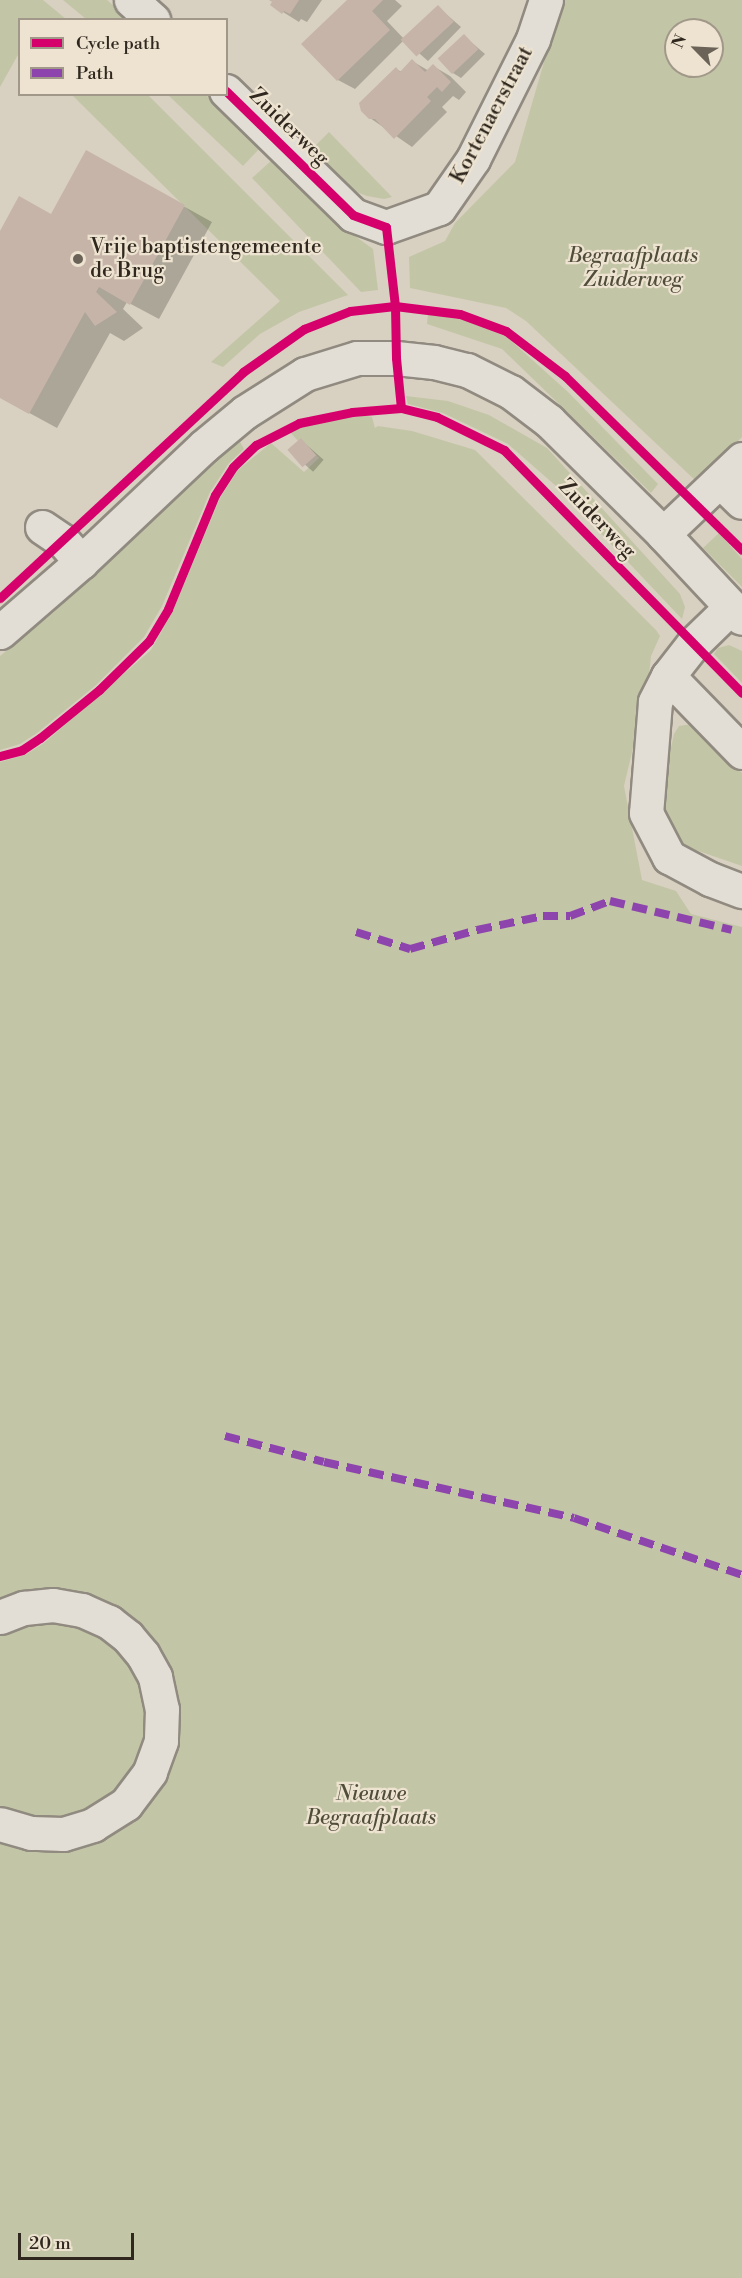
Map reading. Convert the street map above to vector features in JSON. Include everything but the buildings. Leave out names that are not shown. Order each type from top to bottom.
[{"type":"street","points":[[131,0],[151,18]]},
{"type":"street","name":"Kortenaerstraat","points":[[386,226],[439,208],[445,200],[473,159],[533,39],[546,0]]},
{"type":"street","name":"Zuiderweg","points":[[228,94],[353,215],[386,226]]},
{"type":"street","name":"Zuiderweg","points":[[0,632],[48,592],[195,454],[245,412],[305,374],[357,358],[396,358],[434,362],[467,370],[511,392],[549,421],[663,534],[737,613]]},
{"type":"street","points":[[663,534],[735,481]]},
{"type":"street","points":[[42,527],[63,540],[81,562]]},
{"type":"street","points":[[737,613],[693,644],[668,676],[655,702],[646,813],[669,857],[710,879],[742,891]]},
{"type":"street","points":[[668,676],[742,752]]},
{"type":"street","points":[[0,1617],[24,1608],[53,1605],[82,1610],[109,1622],[128,1637],[144,1655],[155,1677],[162,1709],[161,1741],[150,1772],[126,1804],[93,1825],[63,1834],[31,1833],[0,1824]]},
{"type":"green space","points":[[0,0],[43,0],[65,18],[18,18],[18,55],[0,87]]},
{"type":"green space","points":[[63,0],[107,0],[128,18],[85,18]]},
{"type":"green space","name":"Begraafplaats Zuiderweg","points":[[562,0],[742,0],[742,437],[697,482],[526,321],[506,308],[410,288],[409,257],[445,241],[455,223],[515,162]]},
{"type":"green space","points":[[73,96],[149,96],[348,295],[299,312],[260,334],[223,367],[211,362],[280,301]]},
{"type":"green space","points":[[169,96],[207,96],[260,148],[243,166]]},
{"type":"green space","points":[[329,132],[392,197],[384,199],[367,196],[346,188],[310,151]]},
{"type":"green space","points":[[272,160],[327,216],[373,249],[378,290],[361,292],[252,178]]},
{"type":"green space","points":[[428,314],[464,320],[507,337],[568,392],[658,484],[651,493],[502,349],[427,324]]},
{"type":"green space","points":[[406,396],[448,401],[489,415],[547,448],[680,594],[685,607],[682,619],[556,486],[508,444],[443,413],[408,404]]},
{"type":"green space","name":"Nieuwe Begraafplaats","points":[[356,414],[372,417],[375,428],[378,426],[412,431],[475,450],[656,630],[660,636],[651,656],[648,684],[624,786],[642,880],[676,891],[691,914],[742,927],[742,2278],[0,2278],[0,762],[25,755],[44,743],[151,650],[173,611],[220,498],[238,470],[271,443],[304,472],[319,458],[301,439],[298,441],[289,431]]},
{"type":"green space","points":[[239,440],[244,449],[229,463],[210,492],[162,606],[144,637],[95,686],[37,733],[20,744],[0,750],[0,656],[53,613],[186,486]]},
{"type":"green space","points":[[719,533],[742,559],[742,587],[703,548]]},
{"type":"green space","points":[[729,645],[742,651],[742,683],[714,654],[718,648]]},
{"type":"green space","points":[[692,724],[742,773],[742,866],[681,845],[660,808],[661,793],[674,734],[679,726]]},
{"type":"marked path","points":[[356,932],[410,949],[477,930],[543,916],[570,916],[610,901],[732,930]]},
{"type":"marked path","points":[[225,1436],[324,1462],[574,1518],[742,1575]]},
{"type":"cycle path","points":[[228,93],[353,215],[386,227],[395,306],[396,358],[401,408]]},
{"type":"cycle path","points":[[0,598],[243,372],[304,329],[350,311],[395,306],[460,314],[506,331],[565,376],[742,550]]},
{"type":"cycle path","points":[[0,756],[22,750],[40,738],[99,690],[149,641],[168,609],[215,495],[233,467],[256,445],[299,423],[352,412],[401,408],[437,417],[504,450],[742,693]]},
{"type":"place","name":"Vrije baptistengemeente de Brug","points":[[78,259]]}]
